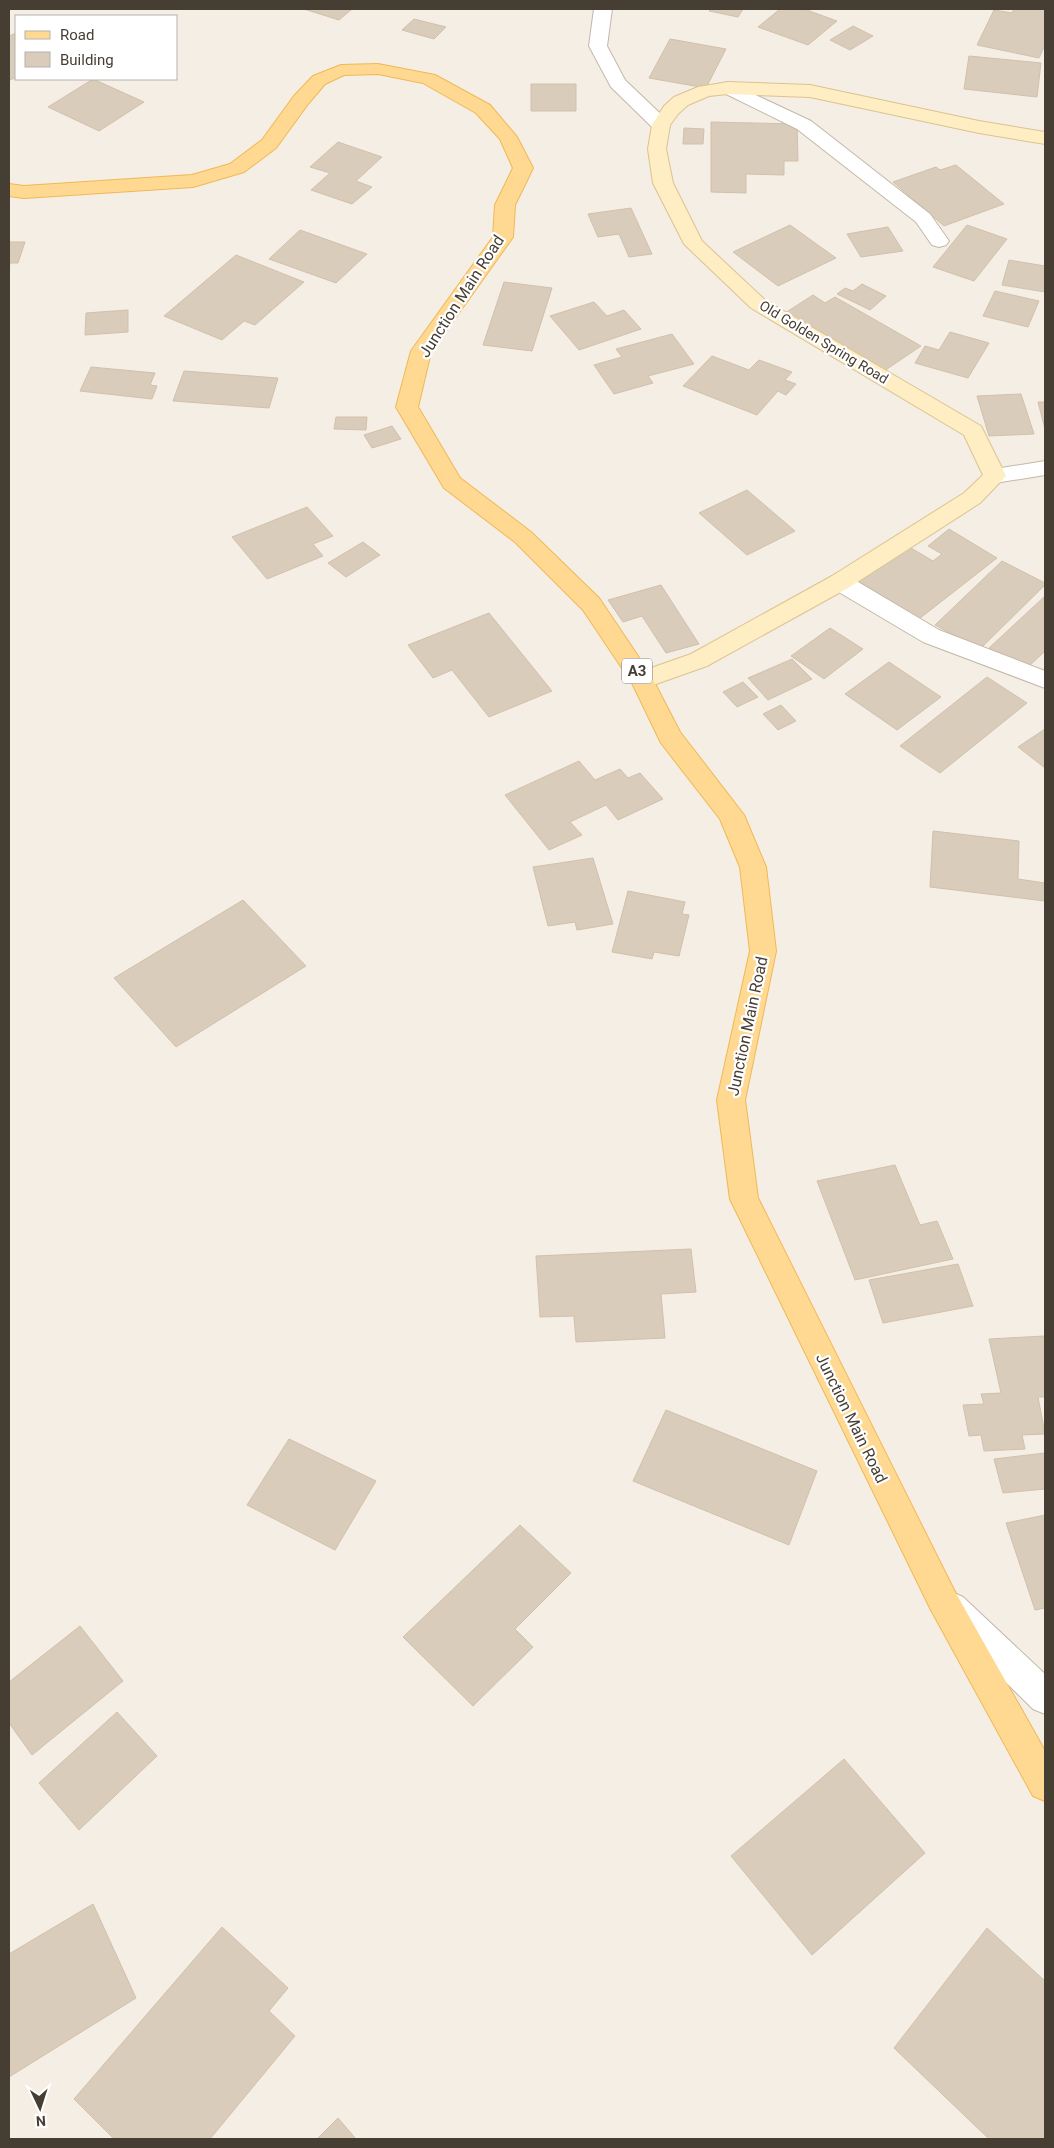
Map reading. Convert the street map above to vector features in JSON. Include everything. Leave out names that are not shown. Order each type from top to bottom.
[{"type":"main road","name":"Junction Main Road","points":[[9,190],[24,192],[193,181],[237,168],[269,144],[301,100],[319,80],[340,70],[378,69],[429,80],[483,109],[508,138],[523,168],[505,205],[503,237],[420,351],[408,408],[452,483],[523,536],[591,604],[642,680],[670,737],[731,815],[753,867],[763,951],[731,1100],[744,1199],[942,1599],[1045,1784]]},
{"type":"main road","name":"Old Golden Spring Road","points":[[995,476],[973,430],[758,304],[694,244],[663,183],[656,149],[661,125],[671,110],[681,101],[705,91],[728,88],[810,92],[980,127],[1045,138]]},
{"type":"main road","points":[[642,680],[698,660],[840,582],[972,498],[995,476]]},
{"type":"street","points":[[603,9],[598,46],[617,84],[661,125]]},
{"type":"street","points":[[728,88],[804,125],[923,218],[939,241]]},
{"type":"street","points":[[995,476],[1045,468]]},
{"type":"street","points":[[840,582],[931,636],[1045,680]]},
{"type":"street","points":[[942,1599],[1045,1696]]},
{"type":"building","points":[[304,9],[352,9],[339,20]]},
{"type":"building","points":[[711,9],[743,9],[738,17],[709,11]]},
{"type":"building","points":[[780,9],[804,9],[837,21],[808,45],[758,27]]},
{"type":"building","points":[[1014,9],[1045,9],[1045,45],[1039,58],[977,45],[994,10],[1012,13]]},
{"type":"building","points":[[414,19],[446,27],[434,39],[402,30]]},
{"type":"building","points":[[853,26],[873,36],[850,50],[830,40]]},
{"type":"building","points":[[15,33],[15,78],[9,80],[9,36]]},
{"type":"building","points":[[670,39],[726,49],[706,88],[649,78]]},
{"type":"building","points":[[969,56],[1041,63],[1037,97],[964,89]]},
{"type":"building","points":[[91,80],[144,102],[99,131],[48,107]]},
{"type":"building","points":[[531,84],[576,84],[576,111],[531,111]]},
{"type":"building","points":[[711,122],[797,124],[798,161],[784,161],[784,175],[746,174],[746,193],[711,192]]},
{"type":"building","points":[[684,128],[704,129],[703,144],[683,144]]},
{"type":"building","points":[[338,142],[382,157],[356,181],[372,187],[352,204],[311,190],[330,173],[310,167]]},
{"type":"building","points":[[956,165],[1004,204],[944,226],[893,182],[936,167],[940,170]]},
{"type":"building","points":[[631,208],[652,254],[629,257],[619,234],[598,237],[588,214]]},
{"type":"building","points":[[790,225],[836,258],[778,286],[733,252]]},
{"type":"building","points":[[967,225],[1007,239],[974,281],[933,267]]},
{"type":"building","points":[[888,227],[903,251],[861,257],[847,234]]},
{"type":"building","points":[[300,230],[367,254],[336,283],[269,259]]},
{"type":"building","points":[[9,242],[25,242],[18,263],[10,263],[9,269]]},
{"type":"building","points":[[236,255],[304,282],[255,325],[244,321],[222,340],[164,316]]},
{"type":"building","points":[[1009,260],[1045,266],[1045,292],[1002,285]]},
{"type":"building","points":[[504,282],[552,288],[532,351],[483,345]]},
{"type":"building","points":[[862,284],[886,296],[870,310],[837,294],[845,288],[853,291]]},
{"type":"building","points":[[995,291],[1039,301],[1028,327],[983,316]]},
{"type":"building","points":[[813,295],[825,303],[835,297],[921,346],[884,371],[785,313]]},
{"type":"building","points":[[594,302],[607,316],[624,310],[641,329],[579,350],[550,316]]},
{"type":"building","points":[[128,310],[128,332],[85,335],[86,313]]},
{"type":"building","points":[[950,332],[989,343],[968,378],[915,363],[925,346],[939,350]]},
{"type":"building","points":[[672,334],[694,364],[648,376],[653,383],[614,394],[594,365],[622,357],[616,349]]},
{"type":"building","points":[[712,356],[749,370],[759,360],[792,372],[785,380],[796,384],[786,395],[778,391],[757,415],[683,386]]},
{"type":"building","points":[[91,367],[155,373],[150,385],[157,386],[152,399],[80,391]]},
{"type":"building","points":[[184,371],[278,378],[269,408],[173,401]]},
{"type":"building","points":[[1021,394],[1034,434],[989,436],[977,396]]},
{"type":"building","points":[[1038,402],[1045,402],[1045,429]]},
{"type":"building","points":[[336,417],[367,417],[366,430],[334,429]]},
{"type":"building","points":[[392,426],[401,439],[372,448],[364,435]]},
{"type":"building","points":[[747,490],[795,531],[747,555],[699,513]]},
{"type":"building","points":[[307,507],[333,536],[313,544],[323,556],[267,579],[232,537]]},
{"type":"building","points":[[949,529],[997,558],[919,619],[858,581],[906,545],[933,561],[942,554],[928,546]]},
{"type":"building","points":[[363,542],[380,555],[346,577],[328,563]]},
{"type":"building","points":[[1002,561],[1045,583],[1045,585],[980,649],[935,625]]},
{"type":"building","points":[[661,585],[699,644],[666,653],[642,616],[623,622],[608,600]]},
{"type":"building","points":[[1045,596],[1045,651],[1026,669],[989,648]]},
{"type":"building","points":[[489,613],[552,691],[489,717],[452,670],[433,678],[408,645]]},
{"type":"building","points":[[830,628],[863,649],[824,679],[791,656]]},
{"type":"building","points":[[792,659],[812,679],[768,700],[748,678]]},
{"type":"building","points":[[889,662],[941,697],[897,730],[845,694]]},
{"type":"building","points":[[987,677],[1027,703],[940,773],[900,746]]},
{"type":"building","points":[[743,682],[758,697],[737,707],[723,692]]},
{"type":"building","points":[[781,705],[796,721],[778,730],[763,714]]},
{"type":"building","points":[[1045,729],[1045,768],[1018,747]]},
{"type":"building","points":[[579,761],[595,780],[620,769],[628,778],[640,773],[663,799],[618,820],[606,805],[570,822],[582,835],[549,850],[505,795]]},
{"type":"building","points":[[933,831],[1019,841],[1018,879],[1045,883],[1045,901],[930,887]]},
{"type":"building","points":[[593,858],[613,924],[577,930],[575,922],[548,926],[533,867]]},
{"type":"building","points":[[628,891],[685,902],[682,914],[689,915],[679,956],[654,952],[652,959],[612,952]]},
{"type":"building","points":[[243,900],[306,966],[176,1047],[114,978]]},
{"type":"building","points":[[895,1165],[920,1225],[937,1221],[953,1259],[855,1280],[817,1181]]},
{"type":"building","points":[[691,1249],[696,1292],[661,1294],[665,1338],[576,1342],[574,1316],[540,1317],[536,1256]]},
{"type":"building","points":[[958,1264],[973,1306],[883,1323],[869,1280]]},
{"type":"building","points":[[1045,1336],[1045,1397],[1038,1397],[1045,1434],[1022,1435],[1025,1449],[984,1451],[981,1435],[969,1436],[963,1405],[984,1404],[981,1394],[1001,1393],[989,1339]]},
{"type":"building","points":[[666,1410],[817,1471],[789,1545],[633,1481]]},
{"type":"building","points":[[289,1439],[376,1481],[335,1550],[247,1505]]},
{"type":"building","points":[[1045,1453],[1045,1489],[1003,1493],[994,1459]]},
{"type":"building","points":[[1045,1515],[1045,1608],[1035,1610],[1006,1523]]},
{"type":"building","points":[[520,1525],[571,1573],[515,1629],[533,1647],[473,1706],[403,1637]]},
{"type":"building","points":[[80,1626],[123,1681],[32,1755],[9,1723],[9,1682]]},
{"type":"building","points":[[117,1712],[157,1756],[79,1830],[39,1783]]},
{"type":"building","points":[[844,1759],[925,1853],[812,1955],[731,1856]]},
{"type":"building","points":[[93,1904],[136,1998],[9,2077],[9,1954]]},
{"type":"building","points":[[222,1927],[288,1988],[269,2011],[295,2036],[210,2139],[114,2139],[74,2099]]},
{"type":"building","points":[[987,1928],[1045,1981],[1045,2139],[989,2139],[894,2048]]},
{"type":"building","points":[[338,2118],[356,2139],[317,2139]]}]
